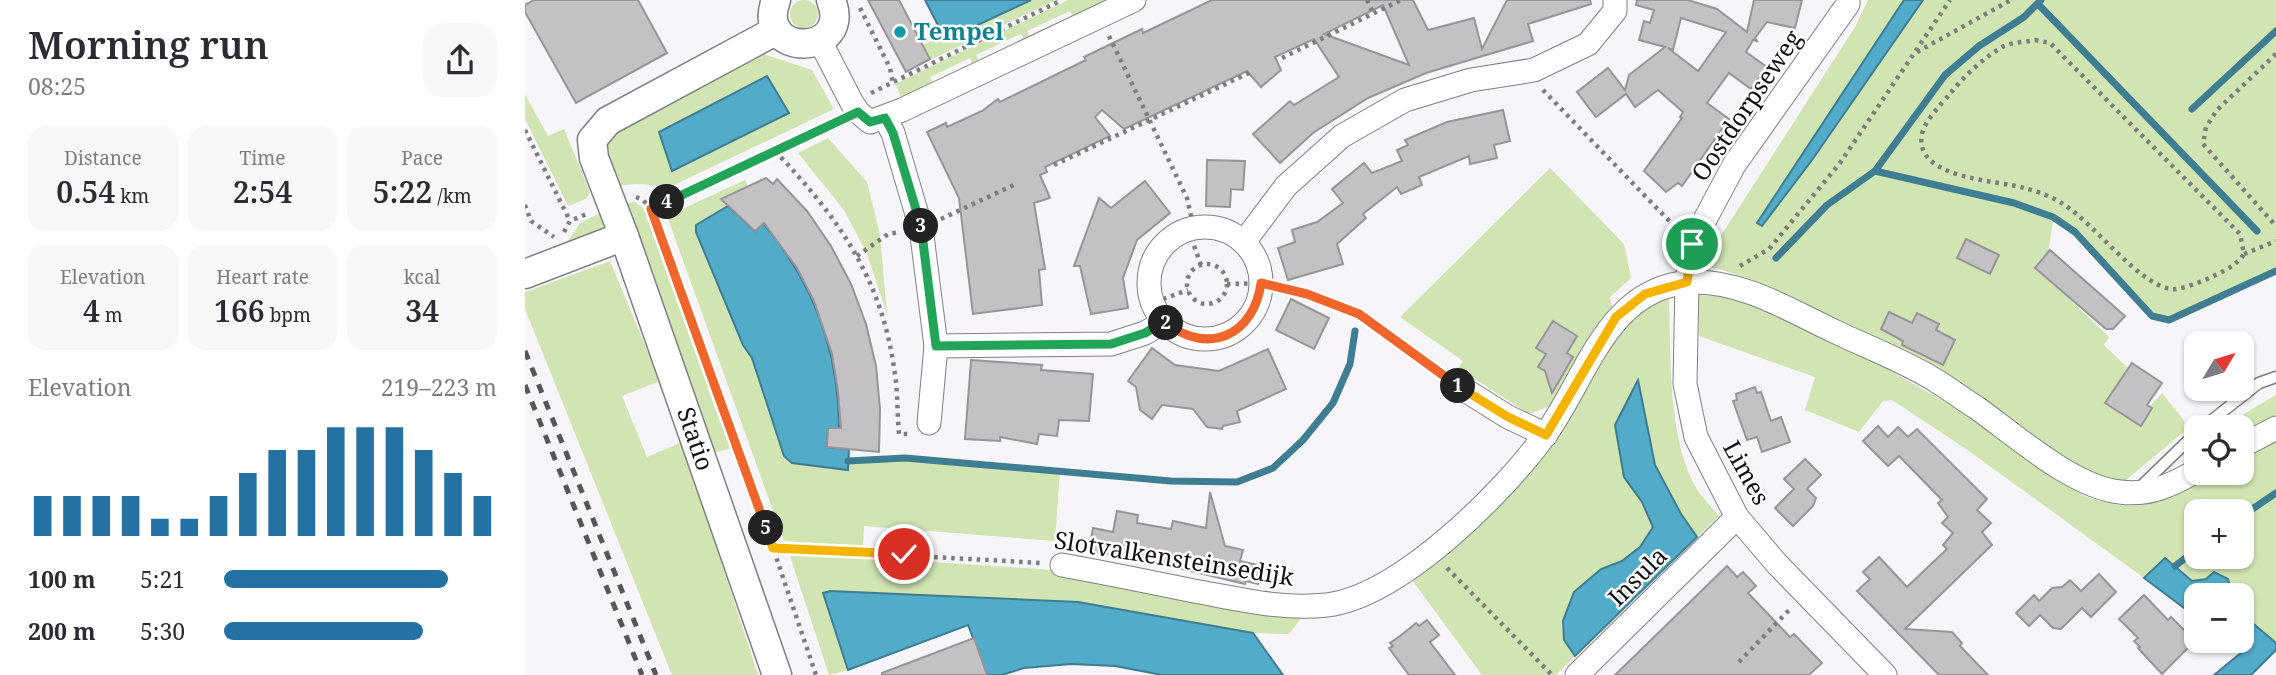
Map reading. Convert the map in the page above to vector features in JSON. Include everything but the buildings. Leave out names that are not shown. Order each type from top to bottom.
[{"type":"street","points":[[776,0],[772,16],[777,30],[796,44],[820,41],[831,28],[834,20],[831,0]]},
{"type":"street","points":[[820,41],[855,108],[870,122],[894,114],[1134,0]]},
{"type":"street","points":[[1244,242],[1286,186],[1342,136],[1405,100],[1471,80],[1534,70],[1588,44],[1615,11],[1615,0]]},
{"type":"street","name":"Oostdorpseweg","points":[[1692,244],[1734,165],[1848,4],[1848,0]]},
{"type":"street","name":"Statio","points":[[777,30],[608,121],[592,140],[594,158],[624,236],[777,675]]},
{"type":"street","points":[[894,114],[893,133],[921,228],[936,346],[929,423]]},
{"type":"street","points":[[1209,227],[1230,232],[1244,242],[1257,262],[1261,283],[1259,299],[1252,314],[1241,327],[1210,339],[1193,338],[1178,332],[1158,312],[1149,288],[1154,258],[1169,240],[1188,229],[1209,227]]},
{"type":"street","points":[[525,274],[624,236]]},
{"type":"street","name":"Limes","points":[[1692,244],[1687,282],[1685,384],[1696,437],[1737,517],[1777,564],[1885,675]]},
{"type":"street","name":"Slotvalkensteinsedijk","points":[[1062,565],[1277,607],[1330,605],[1367,592],[1431,552],[1494,495],[1546,435],[1616,317],[1645,294],[1687,282],[1712,283],[1766,298],[1936,380],[2077,479],[2118,492],[2135,493],[2157,490],[2184,477]]},
{"type":"street","points":[[936,346],[1111,344],[1145,333],[1158,312]]},
{"type":"street","points":[[1457,385],[1508,417],[1546,435]]},
{"type":"street","points":[[2254,440],[2276,428]]},
{"type":"street","name":"Insula","points":[[1577,675],[1737,517]]},
{"type":"lane","points":[[2218,415],[2259,383],[2276,377]]},
{"type":"lane","points":[[2135,493],[2184,445]]},
{"type":"path","points":[[856,0],[890,68],[894,114]]},
{"type":"path","points":[[611,203],[631,195],[643,200],[651,209],[775,151],[855,108],[892,81],[1062,0]]},
{"type":"path","points":[[1367,0],[1373,13]]},
{"type":"path","points":[[1282,58],[1401,0]]},
{"type":"path","points":[[1712,283],[1769,249],[1840,163],[1950,0]]},
{"type":"path","points":[[1914,53],[2011,0]]},
{"type":"path","points":[[1100,16],[1187,198],[1191,216],[1188,229],[1201,264]]},
{"type":"path","points":[[2244,254],[2240,234],[2050,43],[2035,40],[2006,45],[1967,73],[1935,110],[1921,133],[1923,148],[1932,162],[1962,177],[2024,188],[2062,202],[2095,228],[2157,286],[2173,290],[2201,281],[2236,264],[2244,254],[2276,241]]},
{"type":"path","points":[[2276,54],[2217,110],[2206,127],[2203,144],[2276,226]]},
{"type":"path","points":[[1534,70],[1544,93],[1692,244]]},
{"type":"path","points":[[1054,165],[1249,73]]},
{"type":"path","points":[[525,130],[570,221]]},
{"type":"path","points":[[775,151],[833,216],[857,256],[876,296],[890,345],[895,376],[898,434],[926,435],[929,423]]},
{"type":"path","points":[[526,206],[531,221],[559,240]]},
{"type":"path","name":"Statio","points":[[651,209],[816,675]]},
{"type":"path","points":[[1201,264],[1217,266],[1225,276],[1227,284],[1223,295],[1213,303],[1199,303],[1188,290],[1187,281],[1189,274],[1201,264]]},
{"type":"path","points":[[1227,284],[1261,283],[1307,294],[1359,314],[1457,385]]},
{"type":"path","points":[[1158,312],[1188,290]]},
{"type":"path","name":"Slotvalkensteinsedijk","points":[[773,548],[1062,565]]},
{"type":"path","points":[[1431,552],[1552,675]]},
{"type":"path","points":[[1739,662],[1788,613],[1804,591]]},
{"type":"green space","points":[[804,0],[814,4],[818,14],[814,24],[804,28],[794,24],[790,14],[794,4]]},
{"type":"green space","points":[[1031,0],[1056,0],[930,60],[923,45],[943,35],[950,38]]},
{"type":"green space","points":[[1068,0],[1113,0],[1074,19],[1070,11],[1027,31],[1031,39],[1025,42],[1021,34],[976,55],[980,64],[974,66],[970,58],[930,77],[934,86],[903,100],[895,84]]},
{"type":"green space","points":[[1868,0],[1904,0],[1758,223],[1761,225],[1812,160],[1923,0],[2276,0],[2276,271],[2169,320],[2152,316],[2075,232],[2054,217],[2048,252],[2035,266],[2109,337],[2104,345],[2131,371],[2138,419],[2162,393],[2183,419],[2184,432],[2125,481],[2107,478],[2084,468],[1957,384],[1881,340],[1763,285],[1702,265],[1855,27]]},
{"type":"green space","points":[[760,50],[763,54],[812,70],[834,109],[672,186],[632,184],[618,187],[606,152],[609,135]],"holes":[[[789,112],[672,170],[659,132]]]},
{"type":"green space","points":[[525,94],[548,136],[564,129],[590,192],[586,199],[568,206],[525,119]]},
{"type":"green space","points":[[828,138],[867,182],[880,235],[887,314],[867,254],[844,210],[798,153]]},
{"type":"green space","points":[[1550,168],[1624,244],[1631,278],[1610,297],[1613,311],[1550,406],[1529,414],[1458,368],[1463,361],[1400,317]]},
{"type":"green space","points":[[745,180],[748,187],[722,199],[728,206],[696,224],[696,232],[743,345],[752,357],[784,456],[848,469],[848,461],[905,458],[1060,472],[1055,541],[864,526],[863,547],[784,541],[667,216]]},
{"type":"green space","points":[[635,202],[647,215],[731,448],[714,453],[625,203]]},
{"type":"green space","points":[[602,212],[605,224],[600,231],[566,244],[580,223]]},
{"type":"green space","points":[[610,261],[660,381],[622,396],[647,457],[682,442],[758,675],[672,675],[525,309],[525,292]]},
{"type":"green space","points":[[1697,295],[1734,297],[1800,325],[1877,363],[1947,403],[2084,496],[2112,504],[2147,504],[2190,485],[2254,485],[2254,450],[2276,439],[2276,643],[2254,624],[2254,583],[2229,583],[2228,579],[2192,581],[2166,558],[2144,578],[1969,451],[1892,400],[1883,401],[1859,432],[1805,410],[1815,377],[1699,336]]},
{"type":"green space","points":[[1669,298],[1676,427],[1690,475],[1701,495],[1719,516],[1697,537],[1681,514],[1655,465],[1638,381],[1615,425],[1624,477],[1642,502],[1653,527],[1640,547],[1622,561],[1601,569],[1574,592],[1563,621],[1564,640],[1575,656],[1556,675],[1482,675],[1412,580],[1443,556],[1551,441],[1592,380],[1614,340],[1636,314],[1653,302]]},
{"type":"green space","points":[[2276,395],[2276,415],[2254,426],[2254,415],[2242,415]]},
{"type":"green space","points":[[792,553],[1056,570],[1303,616],[1289,634],[1253,633],[1078,602],[830,591],[823,593],[848,670],[829,675],[790,556]]},
{"type":"water","points":[[925,0],[1031,0],[950,38],[943,35]]},
{"type":"water","points":[[1904,0],[1923,0],[1812,160],[1762,226],[1757,223]]},
{"type":"water","points":[[767,76],[789,113],[672,171],[659,132]]},
{"type":"water","points":[[728,206],[755,231],[763,223],[781,246],[809,293],[828,345],[838,400],[839,428],[828,428],[827,447],[849,449],[848,470],[792,463],[784,456],[752,358],[743,345],[696,232],[696,225]]},
{"type":"water","points":[[1638,380],[1655,465],[1681,514],[1697,537],[1575,656],[1564,640],[1563,621],[1574,592],[1601,569],[1622,561],[1640,547],[1653,527],[1642,502],[1624,477],[1615,425]]},
{"type":"water","points":[[2165,558],[2192,581],[2206,579],[2214,572],[2228,579],[2229,583],[2184,583],[2184,608],[2144,578]]},
{"type":"water","points":[[830,591],[1078,602],[1253,633],[1283,675],[1162,675],[1115,666],[1071,664],[1024,668],[1002,675],[987,675],[968,625],[848,670],[823,593]]},
{"type":"water","points":[[2254,624],[2276,643],[2276,650],[2251,675],[2214,675],[2241,653],[2254,653]]},
{"type":"waterway","points":[[1776,258],[1827,205],[1875,171],[1945,75],[1979,46],[2024,17],[2041,0]]},
{"type":"waterway","points":[[2038,4],[2257,231]]},
{"type":"waterway","points":[[2192,109],[2276,31]]},
{"type":"waterway","points":[[1875,171],[2014,203],[2053,217],[2075,232],[2152,316],[2169,320],[2276,271]]},
{"type":"waterway","points":[[848,461],[905,458],[1171,481],[1237,482],[1273,468],[1303,440],[1333,403],[1350,364],[1355,331]]},
{"type":"waterway","points":[[2254,508],[2276,493]]},
{"type":"waterway","points":[[2175,566],[2184,559]]},
{"type":"railway","points":[[525,351],[656,675]]},
{"type":"railway","points":[[525,385],[642,675]]},
{"type":"place","name":"Tempel","points":[[900,32]]},
{"type":"route","points":[[904,554],[773,548],[651,209],[858,112],[870,122],[885,118],[893,133],[921,228],[936,346],[1111,344],[1145,333],[1164,322],[1193,338],[1210,339],[1241,327],[1252,314],[1259,299],[1261,283],[1307,294],[1359,314],[1457,385],[1508,417],[1546,435],[1616,317],[1645,294],[1687,282],[1692,244]]}]
